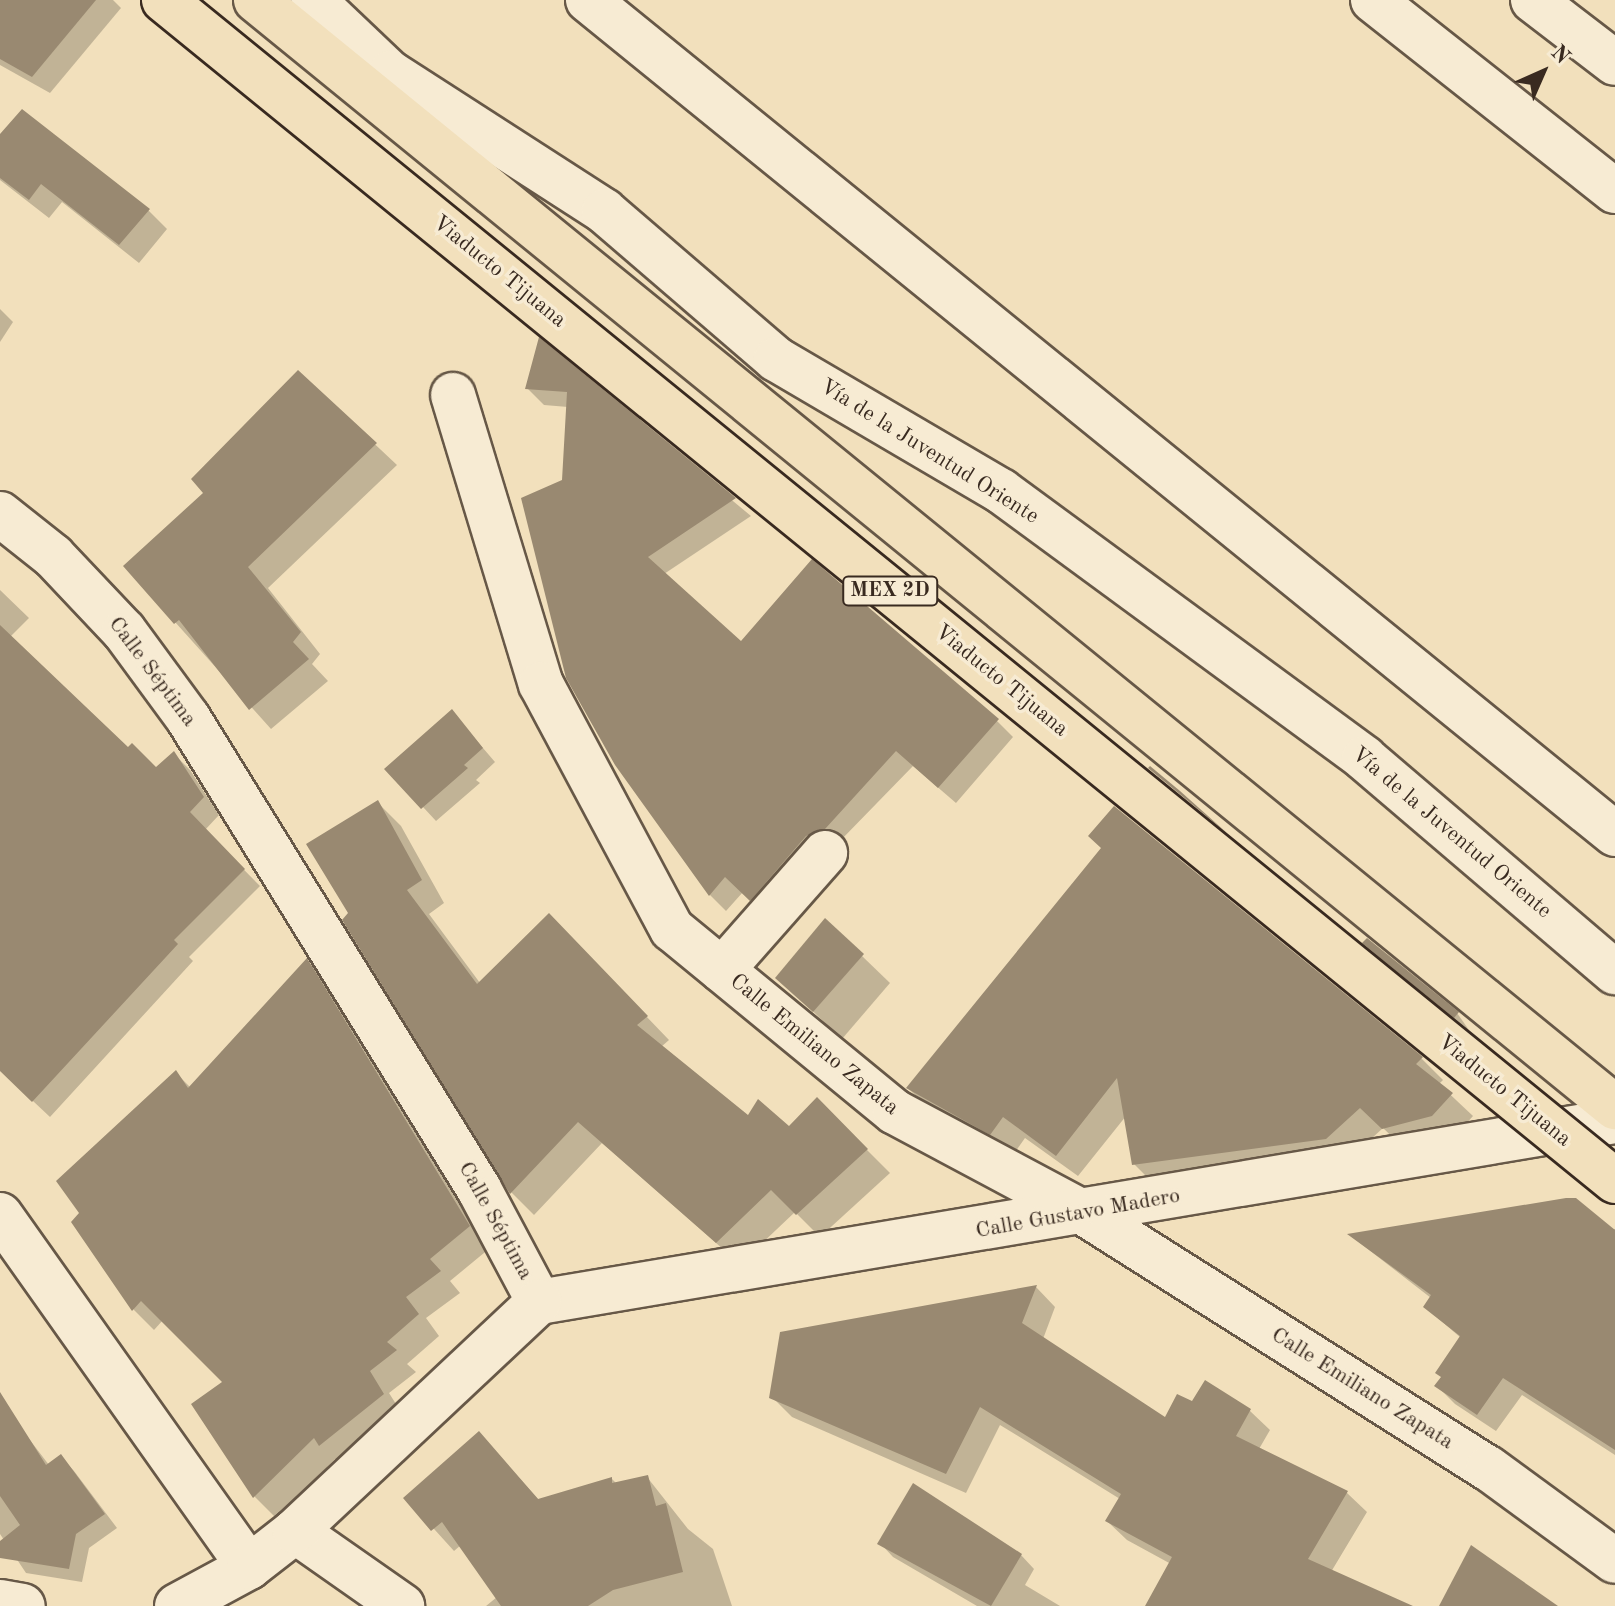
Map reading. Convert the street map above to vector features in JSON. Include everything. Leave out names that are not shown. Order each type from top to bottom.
[{"type":"highway","name":"Viaducto Tijuana","points":[[164,0],[1615,1181]]},
{"type":"highway","name":"MEX 2D","points":[[256,0],[1615,1107]]},
{"type":"street","name":"Vía de la Juventud Oriente","points":[[313,0],[390,73],[604,211],[776,359],[1001,491],[1364,758],[1615,972]]},
{"type":"street","points":[[588,0],[1615,834]]},
{"type":"street","points":[[1373,0],[1615,191]]},
{"type":"street","points":[[1533,0],[1615,63]]},
{"type":"street","name":"Calle Emiliano Zapata","points":[[453,395],[541,684],[672,929],[895,1112],[1084,1213],[1488,1468],[1615,1561]]},
{"type":"street","name":"Calle Séptima","points":[[0,514],[53,556],[124,631],[188,718],[479,1189],[539,1302],[295,1531],[249,1567],[177,1606]]},
{"type":"street","points":[[722,970],[825,853]]},
{"type":"street","name":"Calle Gustavo Madero","points":[[539,1302],[1084,1213],[1615,1121]]},
{"type":"street","points":[[0,1215],[249,1567]]},
{"type":"street","points":[[295,1531],[402,1606]]},
{"type":"street","points":[[0,1602],[23,1606]]},
{"type":"building","points":[[0,0],[96,0],[32,77],[0,59]]},
{"type":"building","points":[[22,109],[150,209],[119,245],[41,184],[29,200],[0,178],[0,134]]},
{"type":"building","points":[[539,337],[736,498],[648,557],[741,641],[812,559],[999,719],[938,788],[896,751],[825,829],[806,836],[750,901],[725,877],[709,896],[615,765],[566,678],[521,498],[562,480],[567,392],[525,389]]},
{"type":"building","points":[[298,370],[377,443],[248,567],[301,632],[293,642],[309,659],[249,710],[179,620],[174,624],[123,566],[203,493],[191,479]]},
{"type":"building","points":[[0,625],[128,747],[132,743],[156,767],[174,751],[204,797],[190,812],[245,869],[174,940],[178,944],[32,1102],[0,1071]]},
{"type":"building","points":[[452,709],[483,748],[464,765],[468,768],[421,809],[384,769]]},
{"type":"building","points":[[1150,766],[1180,791],[1227,833],[1148,768]]},
{"type":"building","points":[[378,800],[422,880],[407,890],[477,984],[549,913],[648,1016],[637,1025],[748,1115],[758,1099],[789,1126],[817,1097],[868,1149],[796,1215],[771,1190],[716,1243],[578,1122],[510,1194],[342,920],[348,913],[306,844]]},
{"type":"building","points":[[1114,806],[1423,1057],[1416,1064],[1453,1093],[1432,1116],[1382,1129],[1360,1108],[1326,1139],[1132,1165],[1117,1078],[1056,1156],[1003,1117],[990,1135],[906,1088],[1101,848],[1088,836]]},
{"type":"building","points":[[825,918],[864,954],[813,1012],[775,978]]},
{"type":"building","points":[[1367,938],[1459,1012],[1454,1018],[1362,943]]},
{"type":"building","points":[[307,958],[470,1226],[430,1259],[441,1271],[406,1297],[419,1314],[387,1342],[397,1350],[370,1371],[384,1394],[319,1446],[314,1438],[253,1498],[191,1404],[222,1382],[141,1301],[132,1311],[71,1222],[79,1213],[56,1181],[176,1070],[188,1088]]},
{"type":"building","points":[[1576,1198],[1615,1230],[1615,1450],[1503,1378],[1477,1415],[1434,1386],[1441,1377],[1435,1373],[1460,1336],[1423,1307],[1431,1295],[1347,1234]]},
{"type":"building","points":[[1037,1285],[1022,1323],[1165,1417],[1177,1394],[1192,1401],[1205,1380],[1251,1409],[1236,1436],[1348,1491],[1308,1559],[1413,1606],[1145,1606],[1172,1557],[1105,1521],[1121,1494],[980,1407],[946,1474],[769,1398],[780,1332]]},
{"type":"building","points":[[0,1392],[46,1465],[61,1454],[105,1514],[76,1534],[69,1569],[0,1558],[0,1541],[20,1525],[0,1496]]},
{"type":"building","points":[[479,1431],[538,1499],[612,1477],[612,1483],[648,1475],[656,1506],[666,1503],[683,1572],[613,1590],[588,1606],[501,1606],[442,1522],[431,1531],[403,1498]]},
{"type":"building","points":[[913,1483],[1022,1554],[991,1606],[877,1544]]},
{"type":"building","points":[[1471,1545],[1558,1606],[1439,1606]]}]
